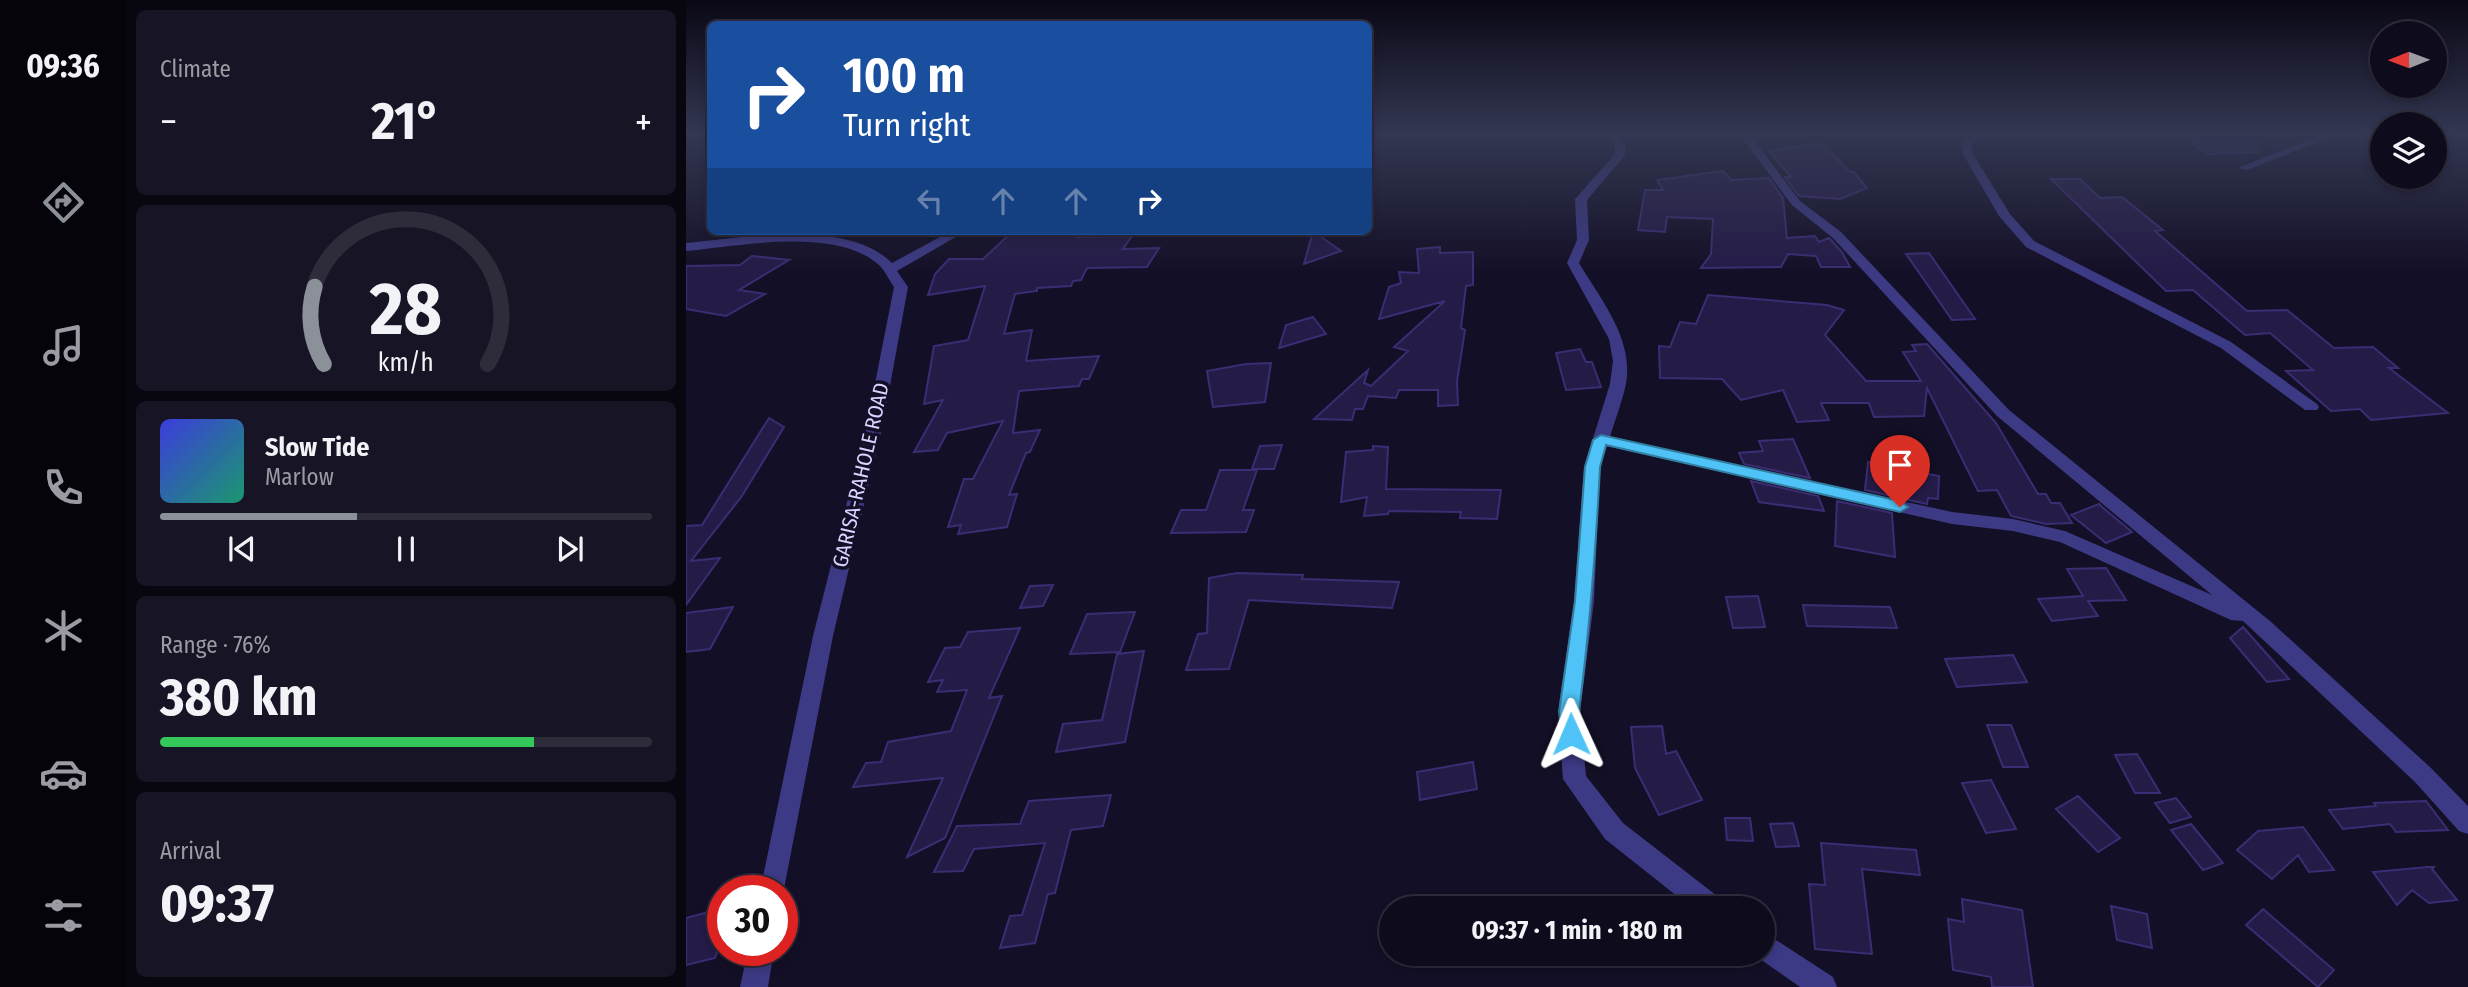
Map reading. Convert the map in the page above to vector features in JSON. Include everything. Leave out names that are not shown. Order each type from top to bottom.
[{"type":"street","points":[[1597,181],[1581,199],[1584,243],[1580,256],[1573,263],[1616,339],[1620,361],[1618,384],[1592,467],[1584,601],[1569,712],[1575,779],[1614,831],[1697,896]]},
{"type":"street","points":[[1780,181],[1796,203],[1838,235],[2003,413],[2263,626],[2423,775],[2468,823]]},
{"type":"street","points":[[1985,181],[2014,229],[2030,244],[2226,345],[2311,407]]},
{"type":"street","points":[[686,247],[776,240],[856,241],[889,270],[953,235]]},
{"type":"street","name":"GARISA-RAHOLE ROAD","points":[[776,875],[823,636],[875,424],[901,287],[889,270]]},
{"type":"street","points":[[1601,440],[1952,518],[2013,525],[2064,537],[2263,626]]},
{"type":"street","points":[[1775,953],[1823,987]]},
{"type":"street","points":[[754,987],[758,966]]},
{"type":"building","points":[[1658,181],[1771,181],[1783,198],[1787,238],[1815,236],[1819,242],[1829,238],[1842,252],[1850,267],[1821,267],[1816,256],[1788,254],[1781,267],[1701,268],[1711,254],[1713,219],[1667,217],[1665,232],[1638,230],[1645,190],[1663,190]]},
{"type":"building","points":[[1788,181],[1861,181],[1867,188],[1840,199],[1799,196]]},
{"type":"building","points":[[2053,181],[2082,181],[2100,198],[2122,197],[2163,230],[2155,231],[2247,311],[2287,310],[2334,348],[2373,347],[2398,368],[2389,368],[2448,413],[2371,420],[2360,409],[2331,411],[2286,371],[2313,370],[2270,333],[2245,335],[2193,290],[2166,291]]},
{"type":"building","points":[[1009,235],[1132,236],[1123,249],[1159,248],[1147,267],[1087,268],[1081,280],[1073,281],[1071,286],[1037,288],[1037,291],[1015,294],[1004,334],[1032,330],[1026,361],[1099,356],[1089,379],[1082,379],[1079,386],[1019,391],[1013,433],[1040,430],[1030,452],[1026,453],[1009,495],[1017,494],[1007,527],[958,534],[961,525],[948,527],[964,479],[973,479],[1003,421],[947,433],[938,450],[914,452],[943,400],[924,404],[934,346],[968,340],[985,286],[928,295],[935,274],[949,259],[983,259]]},
{"type":"building","points":[[1312,235],[1319,235],[1341,251],[1304,264]]},
{"type":"building","points":[[1440,247],[1440,253],[1473,252],[1473,285],[1466,286],[1461,328],[1465,330],[1457,381],[1458,405],[1438,406],[1438,390],[1399,390],[1396,398],[1368,396],[1363,409],[1355,409],[1352,420],[1314,419],[1368,370],[1364,383],[1371,386],[1408,351],[1394,347],[1445,301],[1379,319],[1389,287],[1401,283],[1399,272],[1419,273],[1417,249]]},
{"type":"building","points":[[1929,253],[1975,319],[1952,320],[1906,254]]},
{"type":"building","points":[[752,256],[789,260],[739,290],[765,294],[726,316],[686,309],[686,266],[740,265]]},
{"type":"building","points":[[1708,295],[1827,305],[1844,310],[1825,335],[1866,381],[1921,381],[1903,352],[1916,351],[1912,345],[1927,344],[1996,423],[2038,494],[2046,494],[2051,503],[2060,503],[2072,523],[2046,524],[2011,516],[1997,490],[1978,491],[1927,388],[1924,416],[1874,417],[1869,403],[1821,403],[1829,420],[1797,422],[1783,390],[1741,400],[1722,379],[1660,378],[1659,346],[1670,347],[1680,322],[1696,324]]},
{"type":"building","points":[[1313,317],[1326,334],[1279,348],[1286,325]]},
{"type":"building","points":[[1580,349],[1586,362],[1592,362],[1601,387],[1566,390],[1556,353]]},
{"type":"building","points":[[1271,363],[1265,402],[1213,407],[1207,371],[1246,364]]},
{"type":"building","points":[[769,418],[784,427],[742,496],[691,561],[720,558],[686,605],[686,526],[702,525]]},
{"type":"building","points":[[1793,439],[1810,478],[1744,464],[1739,453],[1763,451],[1759,441]]},
{"type":"building","points":[[1282,445],[1274,469],[1252,469],[1260,446]]},
{"type":"building","points":[[1373,446],[1388,447],[1386,489],[1501,490],[1497,519],[1460,518],[1461,512],[1389,511],[1388,514],[1364,516],[1367,497],[1341,502],[1346,452],[1373,450]]},
{"type":"building","points":[[1882,458],[1918,465],[1918,472],[1939,476],[1938,499],[1928,498],[1927,504],[1865,490],[1868,462],[1882,464]]},
{"type":"building","points":[[1220,470],[1257,470],[1243,510],[1254,510],[1246,532],[1171,533],[1181,510],[1206,510]]},
{"type":"building","points":[[1751,481],[1818,496],[1824,511],[1759,502]]},
{"type":"building","points":[[1837,501],[1892,513],[1895,557],[1835,546]]},
{"type":"building","points":[[2099,504],[2132,532],[2106,543],[2071,515]]},
{"type":"building","points":[[2106,568],[2126,600],[2088,601],[2098,616],[2052,621],[2038,599],[2083,596],[2067,569]]},
{"type":"building","points":[[1237,573],[1303,575],[1302,579],[1399,582],[1392,608],[1249,600],[1229,669],[1186,670],[1198,634],[1207,633],[1209,578]]},
{"type":"building","points":[[1053,585],[1043,606],[1020,608],[1030,586]]},
{"type":"building","points":[[1758,596],[1765,627],[1733,628],[1726,597]]},
{"type":"building","points":[[1803,605],[1890,607],[1897,628],[1807,626]]},
{"type":"building","points":[[733,607],[710,649],[686,652],[686,613]]},
{"type":"building","points":[[1135,612],[1120,652],[1070,654],[1087,614]]},
{"type":"building","points":[[2243,627],[2289,679],[2267,682],[2230,638]]},
{"type":"building","points":[[1020,628],[989,698],[1002,696],[945,838],[907,857],[943,778],[853,787],[866,763],[881,762],[888,742],[951,731],[967,690],[937,692],[943,680],[928,682],[945,648],[960,647],[968,632]]},
{"type":"building","points":[[1144,651],[1125,742],[1056,752],[1063,724],[1102,720],[1117,654]]},
{"type":"building","points":[[2013,655],[2027,682],[1957,687],[1945,659]]},
{"type":"building","points":[[1987,725],[2011,725],[2028,767],[2003,767]]},
{"type":"building","points":[[1662,726],[1666,754],[1676,751],[1702,800],[1659,815],[1635,768],[1631,727]]},
{"type":"building","points":[[2137,754],[2160,793],[2135,793],[2115,755]]},
{"type":"building","points":[[1473,762],[1477,789],[1420,800],[1417,772]]},
{"type":"building","points":[[1991,780],[2016,829],[1986,833],[1962,783]]},
{"type":"building","points":[[1111,795],[1103,826],[1071,830],[1055,893],[1048,894],[1035,943],[1000,948],[1010,916],[1022,915],[1045,843],[974,849],[963,871],[934,872],[957,826],[1020,824],[1029,801]]},
{"type":"building","points":[[2078,796],[2120,838],[2098,852],[2056,809]]},
{"type":"building","points":[[2176,798],[2191,817],[2170,823],[2155,803]]},
{"type":"building","points":[[2426,801],[2448,830],[2396,832],[2390,824],[2343,829],[2329,810],[2376,806],[2374,803]]},
{"type":"building","points":[[1725,818],[1750,818],[1753,841],[1727,840]]},
{"type":"building","points":[[1793,823],[1799,846],[1776,847],[1770,824]]},
{"type":"building","points":[[2191,824],[2223,863],[2203,870],[2171,830]]},
{"type":"building","points":[[2303,827],[2334,870],[2309,872],[2298,855],[2272,879],[2237,850],[2258,831]]},
{"type":"building","points":[[1821,843],[1916,850],[1920,875],[1862,869],[1872,954],[1815,949],[1809,884],[1825,885]]},
{"type":"building","points":[[2434,867],[2432,869],[2457,900],[2429,903],[2412,890],[2397,905],[2373,872]]},
{"type":"building","points":[[1962,899],[2022,910],[2033,987],[1992,987],[1991,977],[1953,970],[1948,919],[1964,922]]},
{"type":"building","points":[[2111,906],[2147,914],[2152,948],[2117,940]]},
{"type":"building","points":[[2263,909],[2334,970],[2318,987],[2246,925]]},
{"type":"building","points":[[707,912],[707,960],[686,965],[686,918]]},
{"type":"route","points":[[1571,734],[1569,712],[1584,601],[1592,467],[1601,440],[1900,507]]}]
